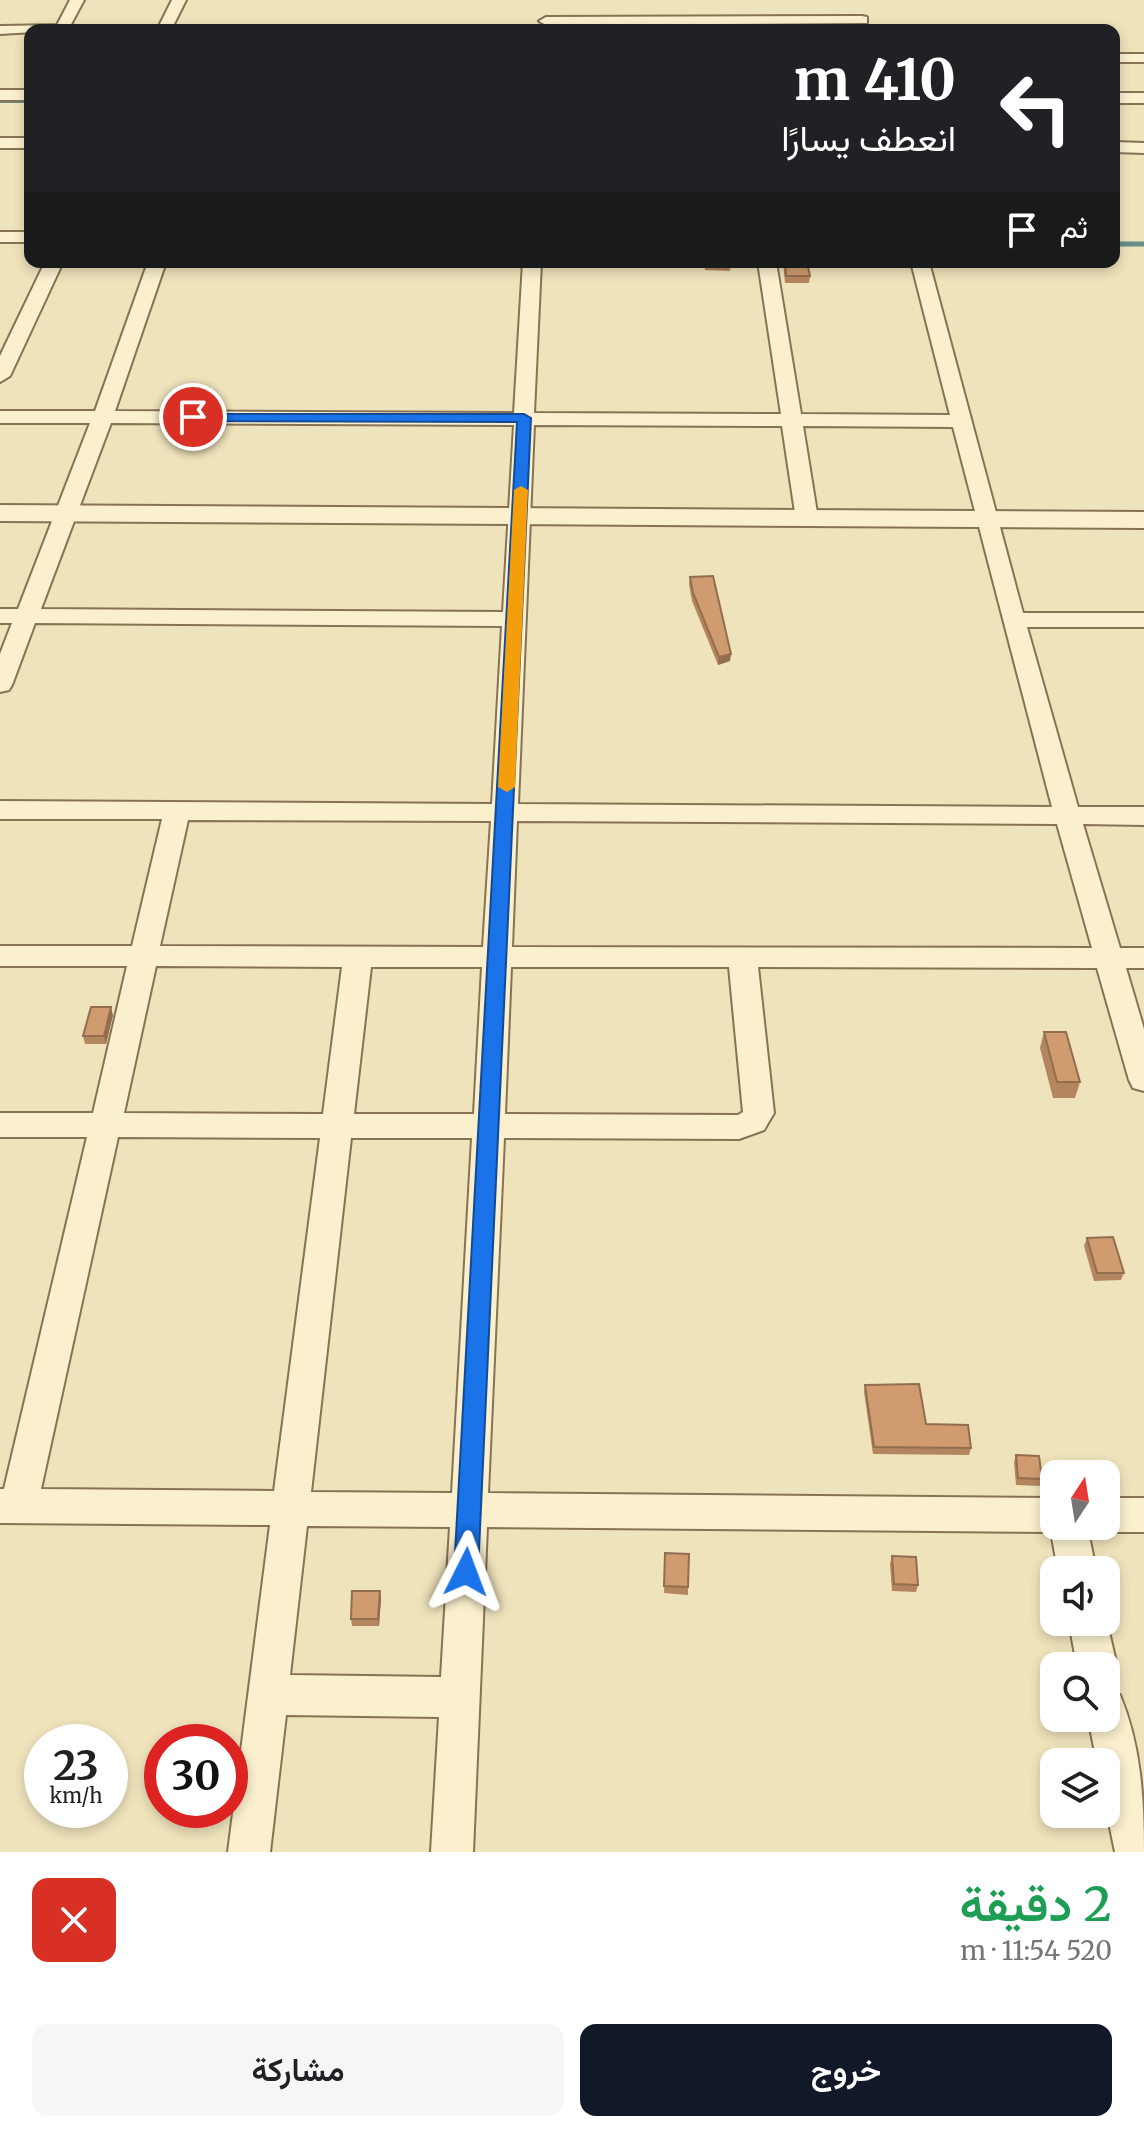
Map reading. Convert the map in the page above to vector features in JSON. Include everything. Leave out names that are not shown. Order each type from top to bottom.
[{"type":"street","points":[[64,24],[77,0]]},
{"type":"street","points":[[167,24],[179,0]]},
{"type":"street","points":[[856,0],[863,24]]},
{"type":"street","points":[[546,20],[800,24]]},
{"type":"street","points":[[0,30],[24,30]]},
{"type":"street","points":[[1120,58],[1144,58]]},
{"type":"street","points":[[0,95],[24,92]]},
{"type":"street","points":[[1120,98],[1144,98]]},
{"type":"street","points":[[0,143],[24,143]]},
{"type":"street","points":[[1120,147],[1144,148]]},
{"type":"street","points":[[0,237],[24,237]]},
{"type":"street","points":[[0,376],[7,346],[51,268]]},
{"type":"street","points":[[0,685],[103,417],[155,268]]},
{"type":"street","points":[[452,1852],[532,268]]},
{"type":"street","points":[[768,268],[807,519]]},
{"type":"street","points":[[922,268],[1066,815],[1144,1080]]},
{"type":"street","points":[[0,417],[962,421]]},
{"type":"street","points":[[0,513],[1144,520]]},
{"type":"street","points":[[0,616],[516,619]]},
{"type":"street","points":[[1013,620],[1144,620]]},
{"type":"street","points":[[0,810],[1144,816]]},
{"type":"street","points":[[177,811],[107,1125],[9,1506],[1040,1515]]},
{"type":"street","points":[[249,1852],[358,955]]},
{"type":"street","points":[[0,956],[1144,958]]},
{"type":"street","points":[[0,1125],[739,1127],[753,1122],[759,1113],[742,956]]},
{"type":"street","points":[[1120,1515],[1144,1515]]},
{"type":"street","points":[[268,1695],[459,1697]]},
{"type":"street","points":[[1111,1732],[1136,1852]]},
{"type":"building","points":[[785,268],[808,268],[810,276],[786,276]]},
{"type":"building","points":[[713,576],[731,654],[719,657],[693,593],[690,577]]},
{"type":"building","points":[[91,1007],[111,1007],[104,1036],[83,1036]]},
{"type":"building","points":[[1044,1032],[1066,1032],[1080,1082],[1057,1082]]},
{"type":"building","points":[[1113,1237],[1124,1273],[1097,1273],[1087,1238]]},
{"type":"building","points":[[919,1384],[926,1424],[968,1425],[971,1448],[874,1447],[865,1385]]},
{"type":"building","points":[[1016,1455],[1039,1456],[1040,1479],[1018,1478]]},
{"type":"building","points":[[665,1553],[689,1554],[688,1587],[664,1586]]},
{"type":"building","points":[[892,1556],[916,1557],[918,1585],[894,1584]]},
{"type":"building","points":[[352,1591],[380,1591],[378,1619],[351,1619]]},
{"type":"waterway","points":[[0,101],[24,101]]},
{"type":"waterway","points":[[1120,244],[1144,244]]},
{"type":"slow traffic","points":[[507,787],[521,490]]},
{"type":"route","points":[[193,417],[524,418],[466,1572]]}]
